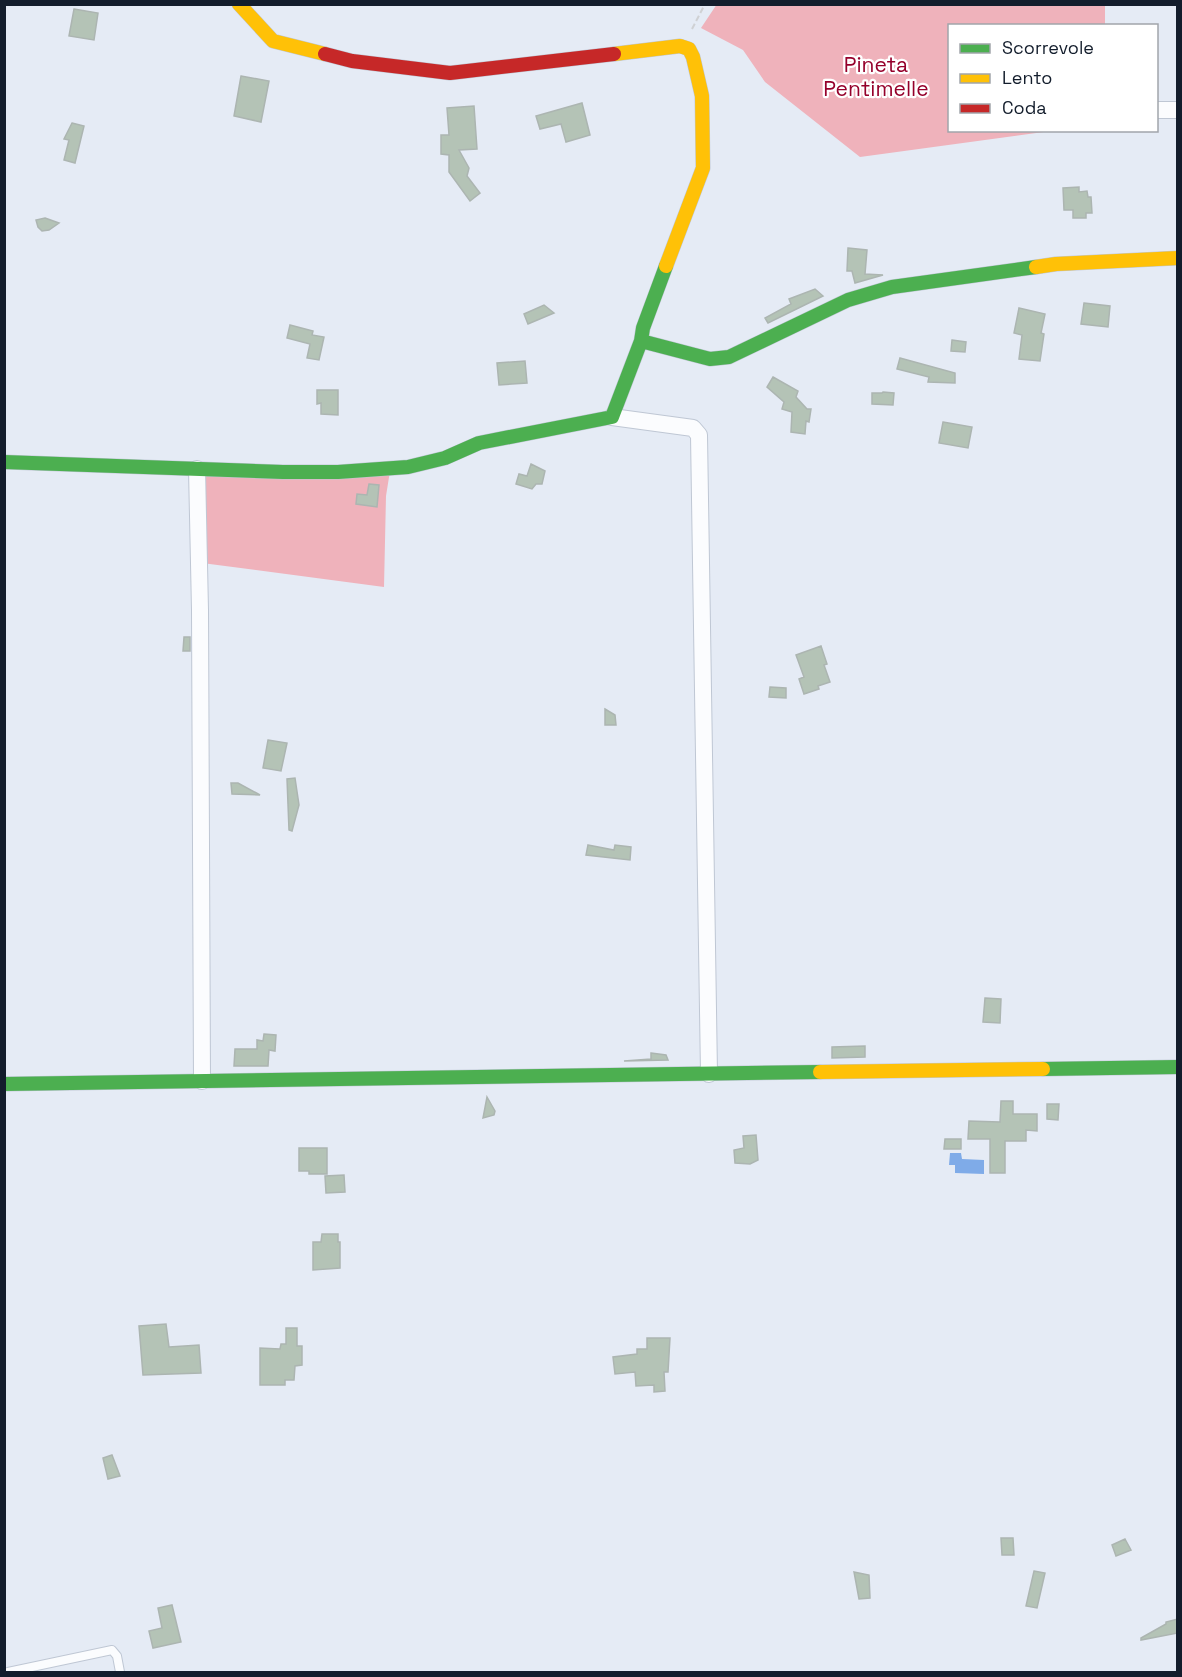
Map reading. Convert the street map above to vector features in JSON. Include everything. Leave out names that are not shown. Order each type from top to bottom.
[{"type":"street","points":[[239,4],[273,41],[352,61],[450,73],[680,46],[689,49],[702,96],[703,168],[612,417]]},
{"type":"street","points":[[1158,110],[1178,110]]},
{"type":"street","points":[[641,341],[710,359],[729,357],[848,300],[892,287],[1056,264],[1178,258]]},
{"type":"street","points":[[4,462],[338,472],[408,467],[445,458],[480,443],[612,417],[693,428],[699,435],[709,1074]]},
{"type":"street","points":[[196,469],[200,610],[202,1081]]},
{"type":"street","points":[[4,1084],[1178,1067]]},
{"type":"lane","points":[[8,1672],[112,1650],[117,1656],[120,1672]]},
{"type":"path","points":[[689,49],[689,35],[705,4]]},
{"type":"green space","name":"Pineta Pentimelle","points":[[717,4],[1105,5],[1105,24],[948,24],[948,132],[1044,132],[860,157],[765,82],[743,50],[701,28]]},
{"type":"green space","points":[[390,471],[386,496],[384,587],[202,563],[204,475]]},
{"type":"water","points":[[950,1153],[961,1153],[962,1159],[984,1160],[984,1174],[955,1173],[955,1165],[949,1165]]},
{"type":"building","points":[[74,9],[98,13],[94,40],[69,36]]},
{"type":"building","points":[[241,76],[269,81],[261,122],[234,116]]},
{"type":"building","points":[[582,103],[590,135],[566,142],[561,124],[540,129],[536,116]]},
{"type":"building","points":[[474,106],[477,149],[459,150],[469,168],[467,176],[480,193],[470,201],[449,172],[449,155],[441,154],[441,135],[449,135],[447,108]]},
{"type":"building","points":[[72,123],[84,126],[75,163],[64,160],[69,140],[64,139]]},
{"type":"building","points":[[1079,187],[1079,192],[1087,191],[1088,197],[1091,197],[1092,213],[1086,213],[1086,218],[1073,218],[1073,210],[1064,210],[1063,188]]},
{"type":"building","points":[[45,218],[59,223],[49,230],[42,231],[36,220]]},
{"type":"building","points":[[848,248],[867,250],[865,274],[883,275],[855,283],[852,271],[847,271]]},
{"type":"building","points":[[815,289],[823,296],[768,323],[765,318],[791,304],[789,299]]},
{"type":"building","points":[[1084,303],[1110,306],[1108,327],[1081,324]]},
{"type":"building","points":[[544,305],[554,313],[528,324],[524,314]]},
{"type":"building","points":[[1019,308],[1045,314],[1041,333],[1044,334],[1040,361],[1019,359],[1022,335],[1014,333]]},
{"type":"building","points":[[290,325],[313,331],[312,335],[324,337],[319,360],[307,358],[310,344],[287,338]]},
{"type":"building","points":[[952,340],[966,342],[965,352],[951,351]]},
{"type":"building","points":[[900,358],[955,373],[955,383],[928,382],[929,377],[897,369]]},
{"type":"building","points":[[525,361],[527,383],[499,385],[497,363]]},
{"type":"building","points":[[773,377],[798,391],[796,397],[807,409],[811,409],[809,422],[806,421],[805,434],[791,432],[792,412],[782,409],[784,402],[767,387]]},
{"type":"building","points":[[317,390],[338,390],[338,415],[321,414],[321,403],[317,404]]},
{"type":"building","points":[[872,393],[894,393],[893,405],[872,404]]},
{"type":"building","points":[[943,422],[972,427],[968,448],[939,443]]},
{"type":"building","points":[[531,464],[545,471],[542,484],[536,484],[532,489],[516,484],[519,474],[527,476]]},
{"type":"building","points":[[369,484],[379,485],[377,507],[356,504],[357,494],[367,495]]},
{"type":"building","points":[[184,637],[190,637],[190,651],[183,651]]},
{"type":"building","points":[[821,646],[830,682],[804,694],[799,679],[804,677],[796,655]]},
{"type":"building","points":[[770,687],[786,688],[786,698],[769,697]]},
{"type":"building","points":[[605,709],[615,715],[616,725],[605,725]]},
{"type":"building","points":[[268,740],[287,743],[281,771],[263,768]]},
{"type":"building","points":[[295,778],[299,805],[292,831],[289,830],[287,779]]},
{"type":"building","points":[[231,783],[238,783],[260,795],[232,794]]},
{"type":"building","points":[[588,845],[614,850],[615,845],[631,847],[630,860],[586,855]]},
{"type":"building","points":[[985,998],[1001,999],[1000,1023],[983,1022]]},
{"type":"building","points":[[264,1034],[276,1035],[275,1051],[269,1050],[268,1066],[234,1066],[235,1049],[257,1049],[257,1040],[263,1041]]},
{"type":"building","points":[[865,1046],[865,1057],[832,1058],[832,1047]]},
{"type":"building","points":[[651,1053],[666,1055],[668,1060],[624,1061],[651,1059]]},
{"type":"building","points":[[487,1097],[495,1111],[494,1115],[483,1118]]},
{"type":"building","points":[[1001,1101],[1013,1101],[1013,1114],[1037,1114],[1037,1131],[1026,1130],[1026,1141],[1005,1141],[1005,1173],[990,1173],[990,1139],[968,1139],[969,1121],[1000,1122]]},
{"type":"building","points":[[1047,1104],[1059,1104],[1058,1120],[1047,1119]]},
{"type":"building","points":[[756,1135],[758,1160],[750,1164],[735,1163],[734,1150],[744,1148],[743,1136]]},
{"type":"building","points":[[945,1139],[961,1139],[961,1149],[944,1149]]},
{"type":"building","points":[[299,1148],[327,1148],[327,1174],[309,1174],[309,1171],[299,1171]]},
{"type":"building","points":[[344,1175],[345,1192],[326,1193],[325,1176]]},
{"type":"building","points":[[322,1234],[338,1234],[340,1268],[313,1270],[313,1242],[321,1242]]},
{"type":"building","points":[[166,1324],[169,1347],[199,1345],[201,1373],[143,1375],[139,1326]]},
{"type":"building","points":[[286,1328],[297,1328],[297,1346],[302,1346],[302,1365],[295,1366],[294,1380],[285,1380],[285,1385],[260,1385],[260,1348],[280,1349],[281,1344],[286,1344]]},
{"type":"building","points":[[647,1338],[670,1338],[668,1372],[664,1372],[665,1391],[654,1392],[654,1385],[636,1386],[635,1372],[615,1374],[613,1357],[637,1354],[637,1349],[647,1349]]},
{"type":"building","points":[[112,1455],[120,1476],[108,1479],[103,1458]]},
{"type":"building","points":[[1001,1538],[1013,1538],[1014,1555],[1002,1555]]},
{"type":"building","points":[[1125,1539],[1131,1550],[1116,1556],[1112,1545]]},
{"type":"building","points":[[1034,1571],[1045,1573],[1037,1608],[1026,1606]]},
{"type":"building","points":[[854,1572],[869,1575],[870,1598],[859,1599]]},
{"type":"building","points":[[172,1605],[181,1642],[153,1648],[149,1631],[162,1628],[158,1608]]},
{"type":"building","points":[[1178,1619],[1178,1633],[1141,1640],[1166,1622]]},
{"type":"traffic: fast","points":[[4,462],[283,472],[338,472],[408,467],[445,458],[479,443],[612,417],[666,266]]},
{"type":"traffic: fast","points":[[641,341],[710,359],[729,357],[848,300],[892,287],[1036,267]]},
{"type":"traffic: fast","points":[[1043,1069],[1178,1067]]},
{"type":"traffic: fast","points":[[4,1084],[820,1072]]},
{"type":"traffic: slow","points":[[239,4],[273,41],[325,54]]},
{"type":"traffic: slow","points":[[614,54],[680,46],[689,49],[693,57],[702,96],[703,168],[666,266]]},
{"type":"traffic: slow","points":[[1036,267],[1178,258]]},
{"type":"traffic: slow","points":[[820,1072],[1043,1069]]},
{"type":"traffic: jam","points":[[325,54],[352,61],[450,73],[614,54]]}]
